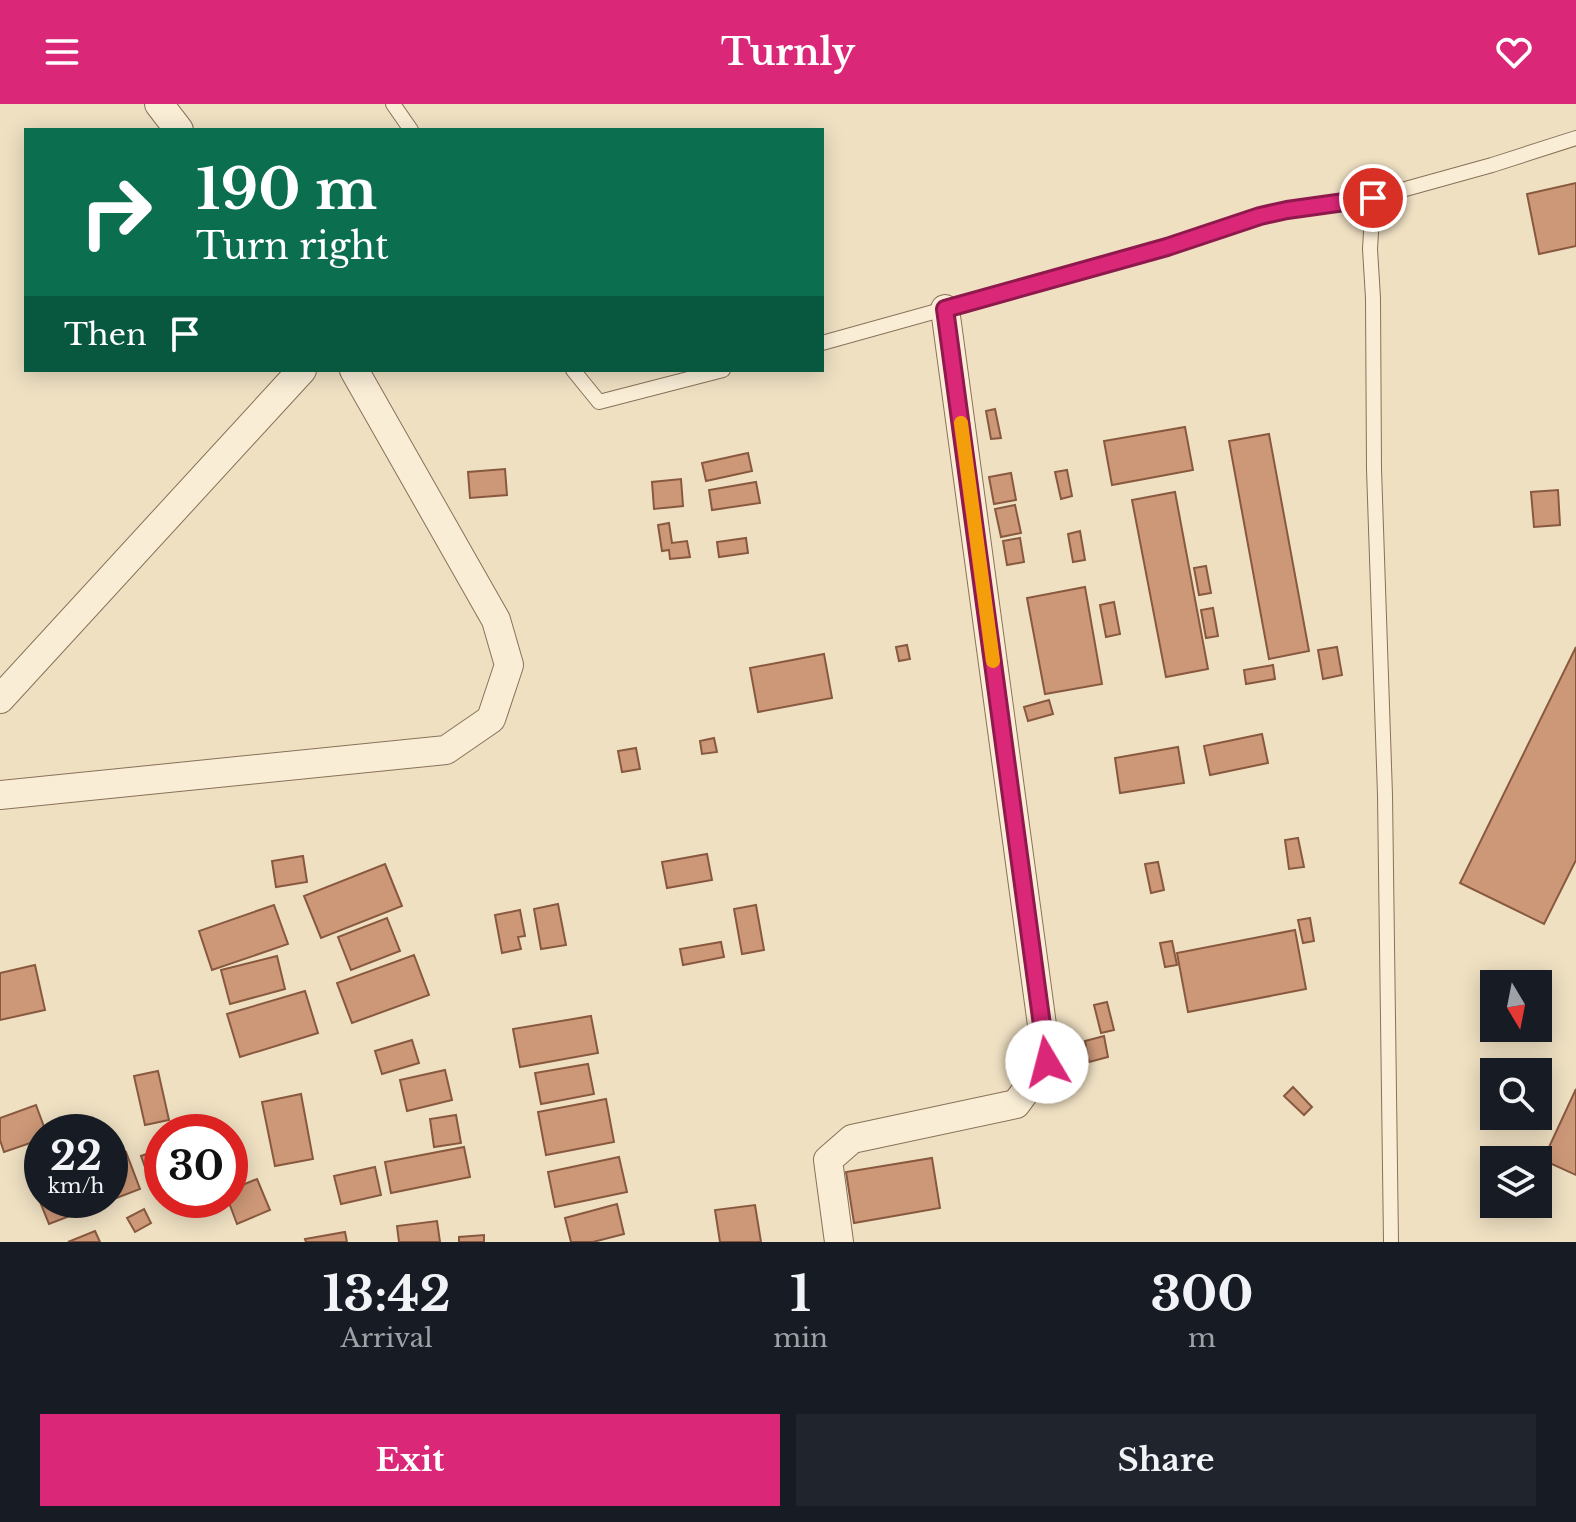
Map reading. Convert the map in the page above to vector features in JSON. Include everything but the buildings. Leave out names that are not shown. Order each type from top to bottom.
[{"type":"street","points":[[159,104],[177,128]]},
{"type":"street","points":[[839,1242],[828,1160],[852,1139],[1016,1104],[1047,1062],[945,309]]},
{"type":"street","points":[[0,699],[300,372]]},
{"type":"street","points":[[0,795],[446,750],[491,719],[509,665],[496,620],[355,372]]},
{"type":"lane","points":[[393,104],[410,128]]},
{"type":"lane","points":[[824,342],[1167,247],[1260,216],[1373,198],[1576,138]]},
{"type":"lane","points":[[1373,198],[1370,249],[1385,795],[1391,1242]]},
{"type":"lane","points":[[575,372],[599,402],[715,372]]},
{"type":"slow traffic","points":[[961,423],[993,661]]},
{"type":"route","points":[[1047,1062],[945,309],[1167,247],[1260,216],[1373,198]]}]
